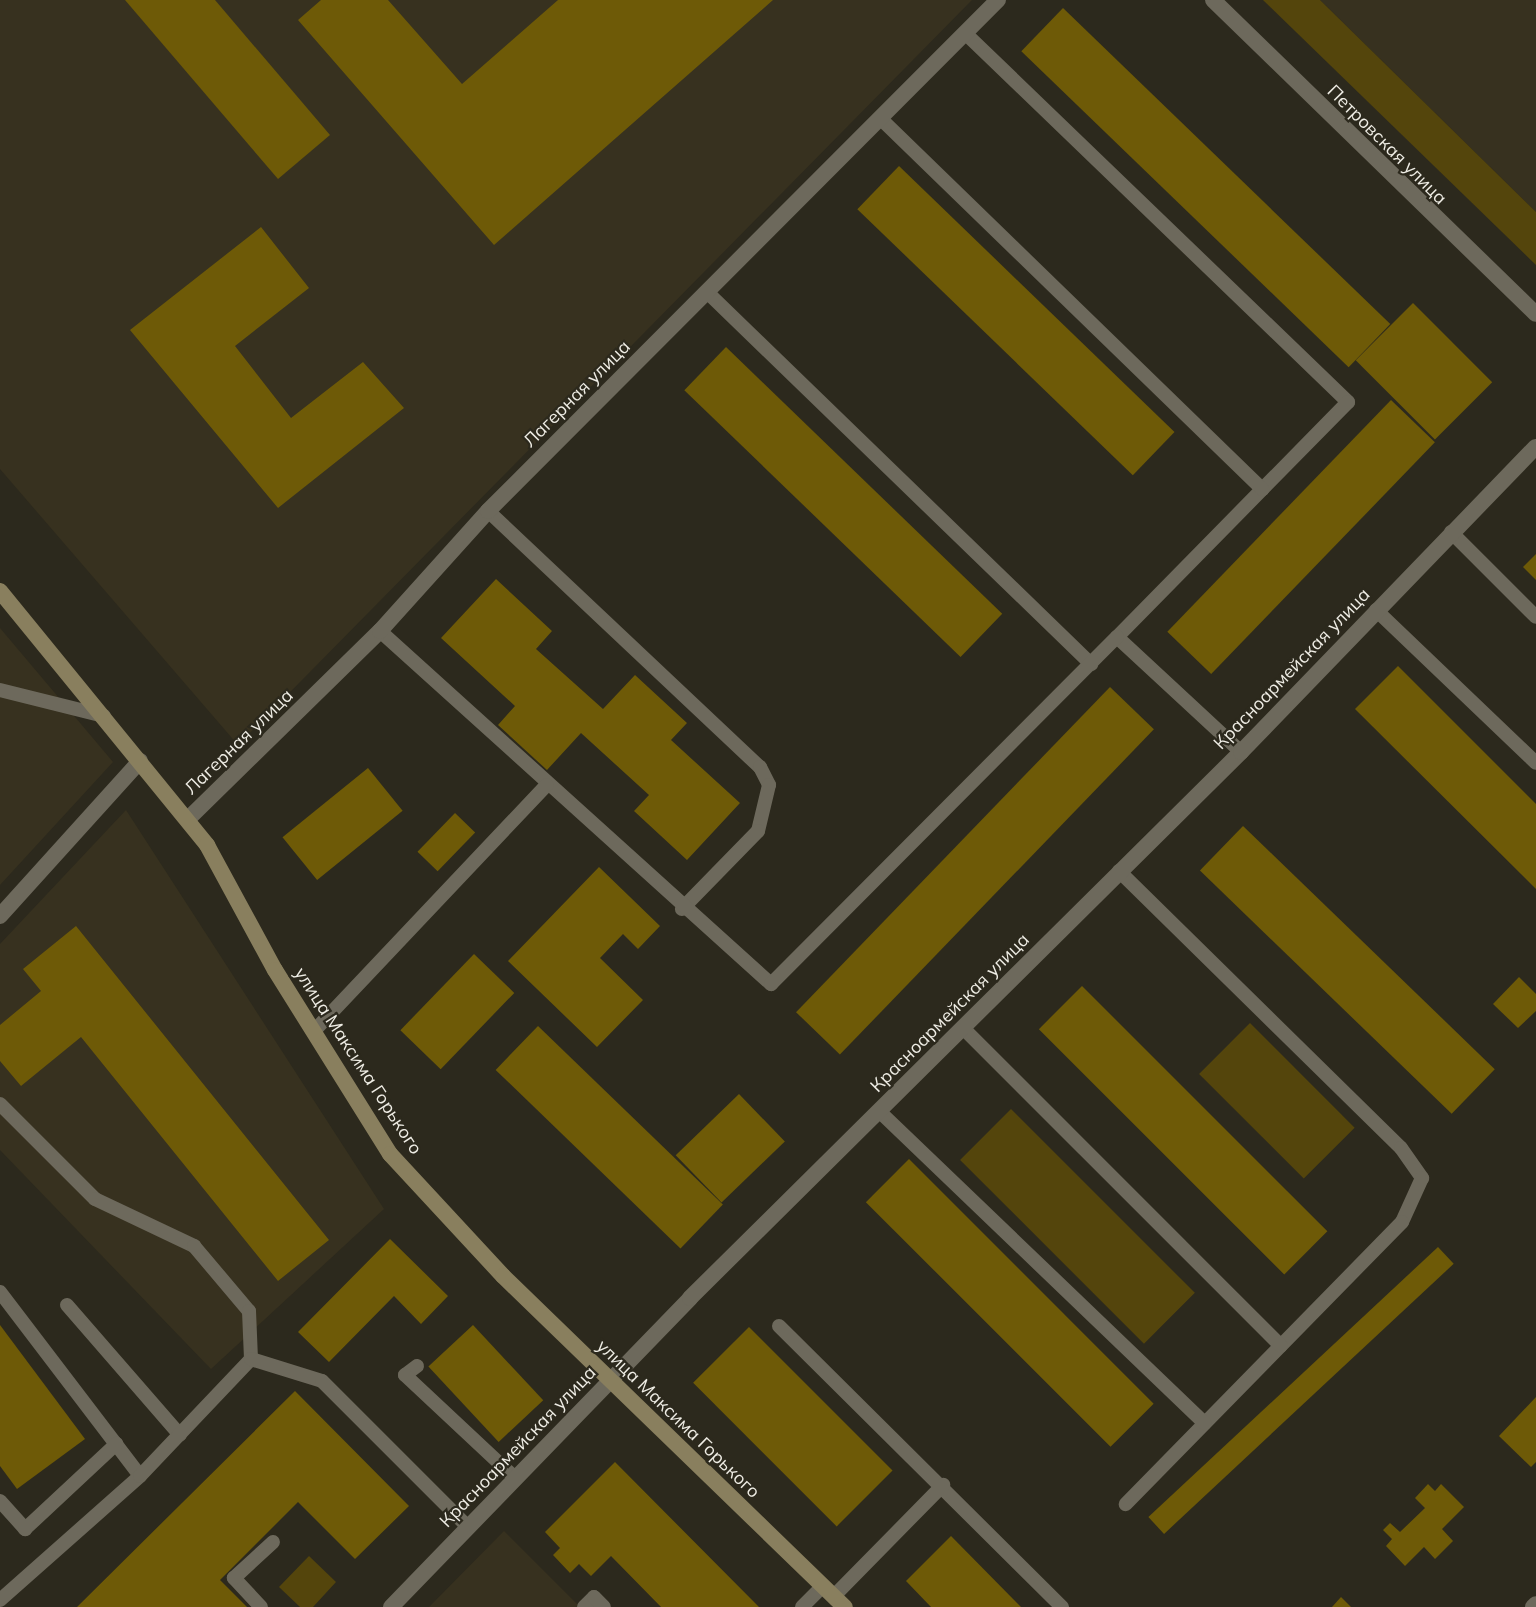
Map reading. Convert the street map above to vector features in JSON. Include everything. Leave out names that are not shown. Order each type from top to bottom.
[{"type":"main road","name":"улица Максима Горького","points":[[0,591],[188,819],[390,1154],[503,1276],[834,1596]]},
{"type":"street","name":"Лагерная улица","points":[[188,819],[380,631],[488,511],[998,0]]},
{"type":"street","name":"Петровская улица","points":[[1213,0],[1536,314]]},
{"type":"street","name":"Красноармейская улица","points":[[391,1607],[466,1526],[610,1379],[1241,752],[1451,532],[1536,447]]},
{"type":"street","points":[[0,916],[140,761]]},
{"type":"lane","points":[[380,631],[682,909],[764,981],[779,981],[1348,402],[965,33]]},
{"type":"lane","points":[[880,118],[1262,489]]},
{"type":"lane","points":[[707,292],[1091,664]]},
{"type":"lane","points":[[488,511],[760,767],[769,786],[758,831],[682,909]]},
{"type":"lane","points":[[1451,532],[1536,617]]},
{"type":"lane","points":[[1376,610],[1536,764]]},
{"type":"lane","points":[[1117,637],[1241,752]]},
{"type":"lane","points":[[0,690],[104,716]]},
{"type":"lane","points":[[315,1030],[547,785]]},
{"type":"lane","points":[[1119,871],[1401,1148],[1422,1178],[1402,1222],[1126,1504]]},
{"type":"lane","points":[[964,1029],[1281,1346]]},
{"type":"lane","points":[[0,1104],[95,1199],[194,1246],[249,1311],[251,1359],[140,1476],[0,1600]]},
{"type":"lane","points":[[879,1111],[1204,1424]]},
{"type":"lane","points":[[0,1292],[140,1476]]},
{"type":"lane","points":[[67,1305],[180,1435]]},
{"type":"lane","points":[[779,1326],[943,1485],[1062,1607]]},
{"type":"lane","points":[[251,1359],[322,1381],[466,1526]]},
{"type":"lane","points":[[417,1366],[405,1375],[515,1478]]},
{"type":"lane","points":[[0,1500],[25,1529],[116,1444]]},
{"type":"lane","points":[[802,1607],[834,1596],[943,1485]]},
{"type":"lane","points":[[261,1607],[234,1578],[273,1542]]},
{"type":"lane","points":[[584,1607],[594,1597],[604,1607]]},
{"type":"shaded area","points":[[0,0],[972,0],[238,745],[0,469]]},
{"type":"shaded area","points":[[1263,0],[1320,0],[1536,212],[1536,265]]},
{"type":"shaded area","points":[[1320,0],[1536,0],[1536,212]]},
{"type":"shaded area","points":[[0,628],[113,762],[0,885]]},
{"type":"shaded area","points":[[126,810],[384,1209],[211,1369],[0,1150],[0,944]]},
{"type":"shaded area","points":[[1250,1023],[1355,1128],[1304,1179],[1199,1074]]},
{"type":"shaded area","points":[[1011,1109],[1195,1293],[1144,1344],[960,1160]]},
{"type":"shaded area","points":[[504,1531],[580,1607],[429,1607]]},
{"type":"shaded area","points":[[309,1556],[336,1582],[313,1607],[300,1607],[279,1587]]},
{"type":"building","points":[[125,0],[215,0],[330,135],[278,179]]},
{"type":"building","points":[[321,0],[388,0],[462,84],[558,0],[773,0],[494,245],[298,20]]},
{"type":"building","points":[[1063,8],[1390,324],[1349,367],[1021,51]]},
{"type":"building","points":[[899,166],[1175,432],[1133,475],[857,209]]},
{"type":"building","points":[[261,227],[309,288],[235,346],[291,418],[363,362],[404,408],[278,508],[130,330]]},
{"type":"building","points":[[1413,303],[1492,382],[1435,439],[1356,360]]},
{"type":"building","points":[[726,347],[1002,614],[961,657],[684,390]]},
{"type":"building","points":[[1391,400],[1435,442],[1211,674],[1167,632]]},
{"type":"building","points":[[1536,554],[1536,580],[1523,567]]},
{"type":"building","points":[[496,579],[552,631],[536,649],[603,709],[635,675],[687,723],[671,740],[740,803],[687,860],[634,811],[649,795],[581,733],[547,770],[498,725],[515,706],[441,638]]},
{"type":"building","points":[[1398,666],[1536,804],[1536,889],[1355,709]]},
{"type":"building","points":[[1110,687],[1154,729],[840,1055],[796,1012]]},
{"type":"building","points":[[368,768],[403,811],[317,880],[283,837]]},
{"type":"building","points":[[455,813],[475,832],[438,871],[417,852]]},
{"type":"building","points":[[1243,826],[1495,1069],[1452,1114],[1200,871]]},
{"type":"building","points":[[599,867],[660,926],[638,949],[623,934],[600,958],[643,1000],[597,1047],[508,961]]},
{"type":"building","points":[[76,926],[329,1240],[278,1281],[81,1037],[21,1086],[0,1061],[0,1025],[41,991],[23,969]]},
{"type":"building","points":[[474,954],[514,993],[441,1069],[400,1030]]},
{"type":"building","points":[[1519,977],[1536,994],[1536,1011],[1518,1028],[1493,1004]]},
{"type":"building","points":[[1082,986],[1327,1231],[1284,1274],[1039,1029]]},
{"type":"building","points":[[538,1026],[723,1205],[680,1248],[496,1070]]},
{"type":"building","points":[[739,1094],[785,1141],[722,1203],[676,1155]]},
{"type":"building","points":[[909,1159],[1154,1404],[1111,1447],[866,1202]]},
{"type":"building","points":[[390,1239],[448,1296],[421,1324],[394,1296],[329,1362],[298,1332]]},
{"type":"building","points":[[1438,1247],[1454,1264],[1164,1534],[1148,1517]]},
{"type":"building","points":[[0,1325],[85,1439],[17,1489],[0,1466]]},
{"type":"building","points":[[473,1325],[543,1400],[499,1442],[428,1367]]},
{"type":"building","points":[[749,1327],[893,1471],[837,1526],[693,1383]]},
{"type":"building","points":[[295,1391],[409,1506],[355,1559],[298,1502],[220,1580],[247,1607],[77,1607]]},
{"type":"building","points":[[1536,1397],[1536,1462],[1531,1467],[1499,1436]]},
{"type":"building","points":[[615,1462],[759,1607],[661,1607],[611,1556],[591,1576],[579,1564],[570,1573],[553,1555],[560,1548],[545,1532]]},
{"type":"building","points":[[1428,1484],[1435,1491],[1441,1484],[1464,1507],[1442,1529],[1453,1541],[1435,1559],[1424,1547],[1405,1566],[1386,1546],[1392,1539],[1383,1530],[1390,1523],[1400,1532],[1425,1508],[1415,1498]]},
{"type":"building","points":[[951,1536],[1021,1607],[931,1607],[906,1581]]},
{"type":"building","points":[[1341,1597],[1351,1607],[1332,1607]]}]
